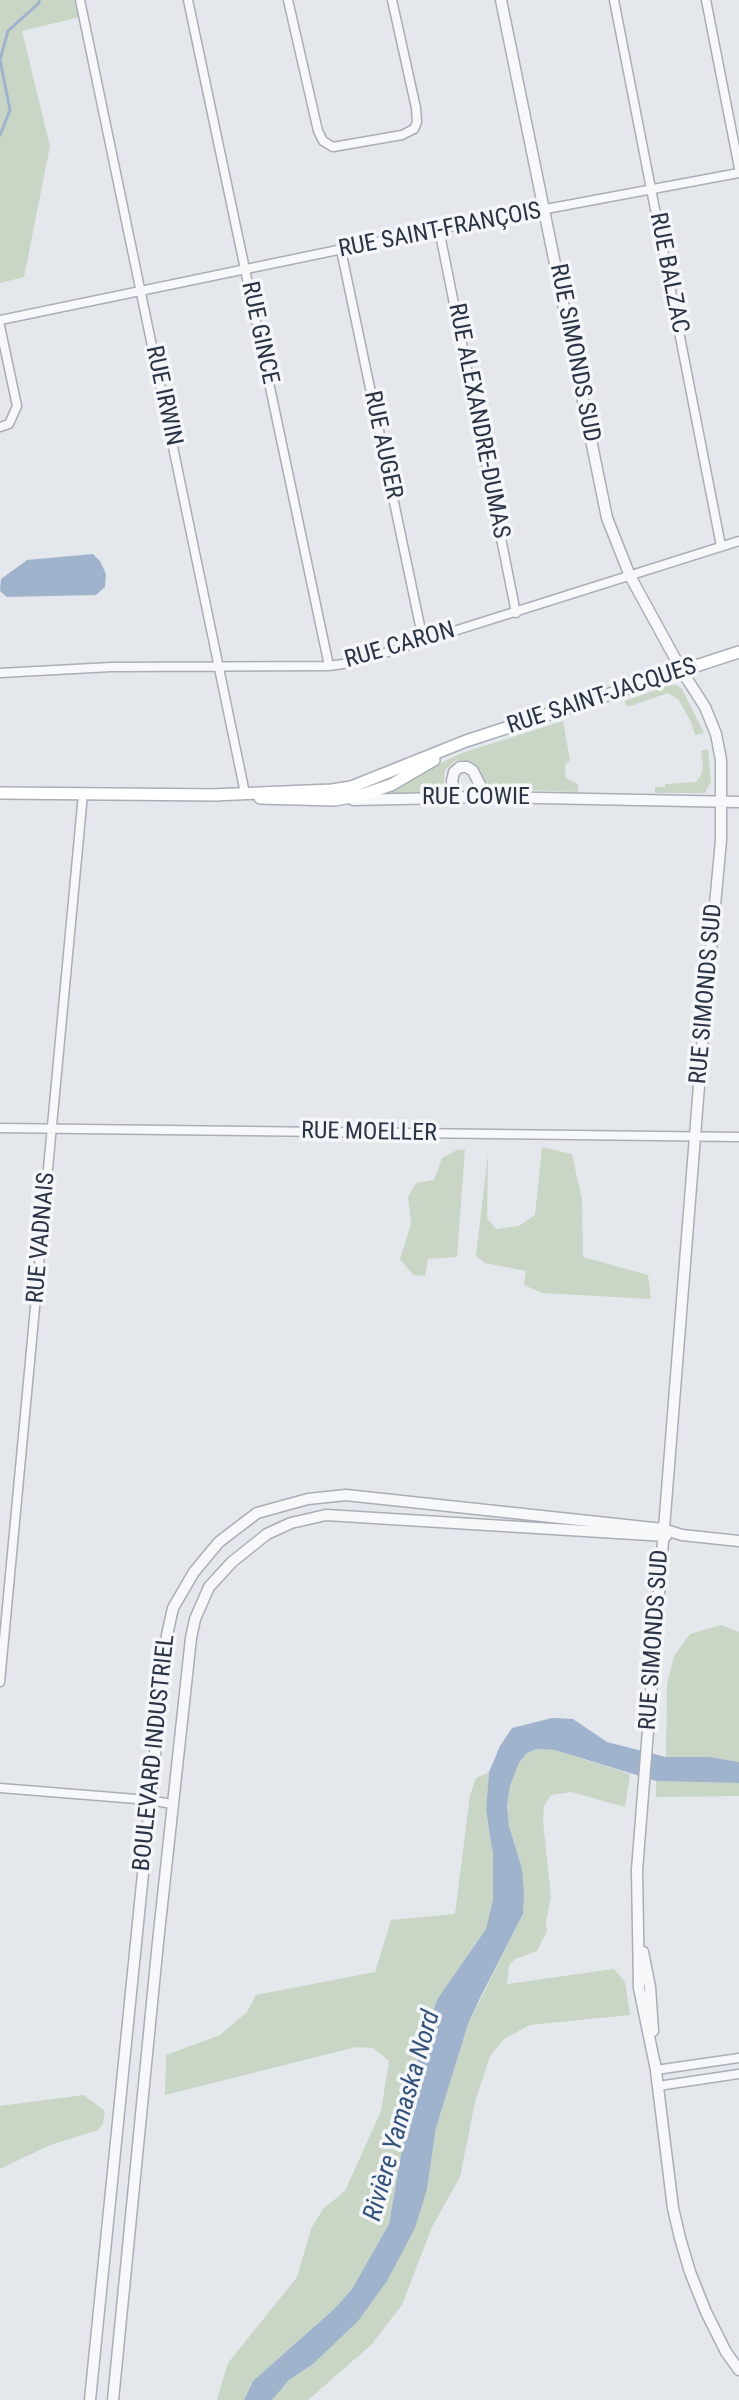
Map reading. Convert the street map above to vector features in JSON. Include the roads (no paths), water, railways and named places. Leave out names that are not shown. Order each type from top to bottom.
[{"type":"main road","name":"RUE SAINT-JACQUES","points":[[245,793],[351,787],[466,741],[739,652]]},
{"type":"main road","name":"RUE SAINT-JACQUES","points":[[335,800],[391,785],[466,741]]},
{"type":"main road","name":"RUE COWIE","points":[[0,793],[212,795],[335,800]]},
{"type":"main road","name":"RUE COWIE","points":[[212,795],[245,793]]},
{"type":"street","name":"RUE IRWIN","points":[[80,0],[245,793]]},
{"type":"street","name":"RUE GINCE","points":[[188,0],[329,666]]},
{"type":"street","points":[[288,0],[318,131],[323,141],[333,147],[402,135],[414,129],[417,122],[392,0]]},
{"type":"street","name":"RUE SIMONDS SUD","points":[[501,0],[607,518],[630,576],[705,707],[716,734],[721,760],[721,840],[637,1870],[639,1988],[656,2070],[673,2208],[683,2250],[706,2312],[739,2370]]},
{"type":"street","name":"RUE BALZAC","points":[[614,0],[721,546]]},
{"type":"street","points":[[706,0],[739,170]]},
{"type":"street","name":"RUE SAINT-FRANÇOIS","points":[[0,323],[245,269],[652,190],[739,170]]},
{"type":"street","name":"RUE ALEXANDRE-DUMAS","points":[[439,229],[516,613]]},
{"type":"street","name":"RUE AUGER","points":[[341,250],[423,640]]},
{"type":"street","points":[[0,323],[17,406],[9,424],[0,427]]},
{"type":"street","name":"RUE CARON","points":[[0,673],[111,667],[329,666],[356,662],[739,541]]},
{"type":"street","points":[[460,797],[454,790],[454,772],[460,767],[467,767],[490,797]]},
{"type":"street","name":"RUE VADNAIS","points":[[0,1682],[83,794]]},
{"type":"street","name":"RUE COWIE","points":[[335,800],[490,797],[739,802]]},
{"type":"street","name":"RUE MOELLER","points":[[0,1128],[739,1137]]},
{"type":"street","name":"BOULEVARD INDUSTRIEL","points":[[90,2400],[167,1635],[173,1608],[194,1572],[219,1542],[257,1513],[308,1499],[346,1495],[663,1533]]},
{"type":"street","name":"BOULEVARD INDUSTRIEL","points":[[113,2400],[191,1638],[195,1619],[209,1587],[232,1562],[267,1534],[291,1523],[326,1515],[663,1533],[739,1541]]},
{"type":"street","points":[[0,1788],[172,1804]]},
{"type":"street","points":[[656,2070],[739,2058]]},
{"type":"street","points":[[658,2086],[739,2074]]},
{"type":"water","points":[[93,554],[106,574],[105,587],[96,595],[7,597],[0,591],[1,579],[27,560]]},
{"type":"water","name":"Rivière Yamaska Nord","points":[[552,1718],[573,1719],[607,1742],[666,1757],[709,1757],[739,1762],[739,1783],[656,1781],[555,1750],[537,1749],[527,1753],[519,1763],[510,1786],[507,1806],[509,1826],[522,1869],[523,1914],[468,2024],[436,2128],[427,2189],[415,2228],[387,2281],[358,2321],[313,2364],[289,2380],[272,2400],[244,2400],[253,2381],[333,2310],[352,2289],[389,2224],[420,2045],[438,1998],[486,1929],[493,1899],[493,1855],[486,1810],[489,1772],[512,1728]]},
{"type":"waterway","points":[[0,135],[10,110],[0,60],[8,31],[39,0]]}]
